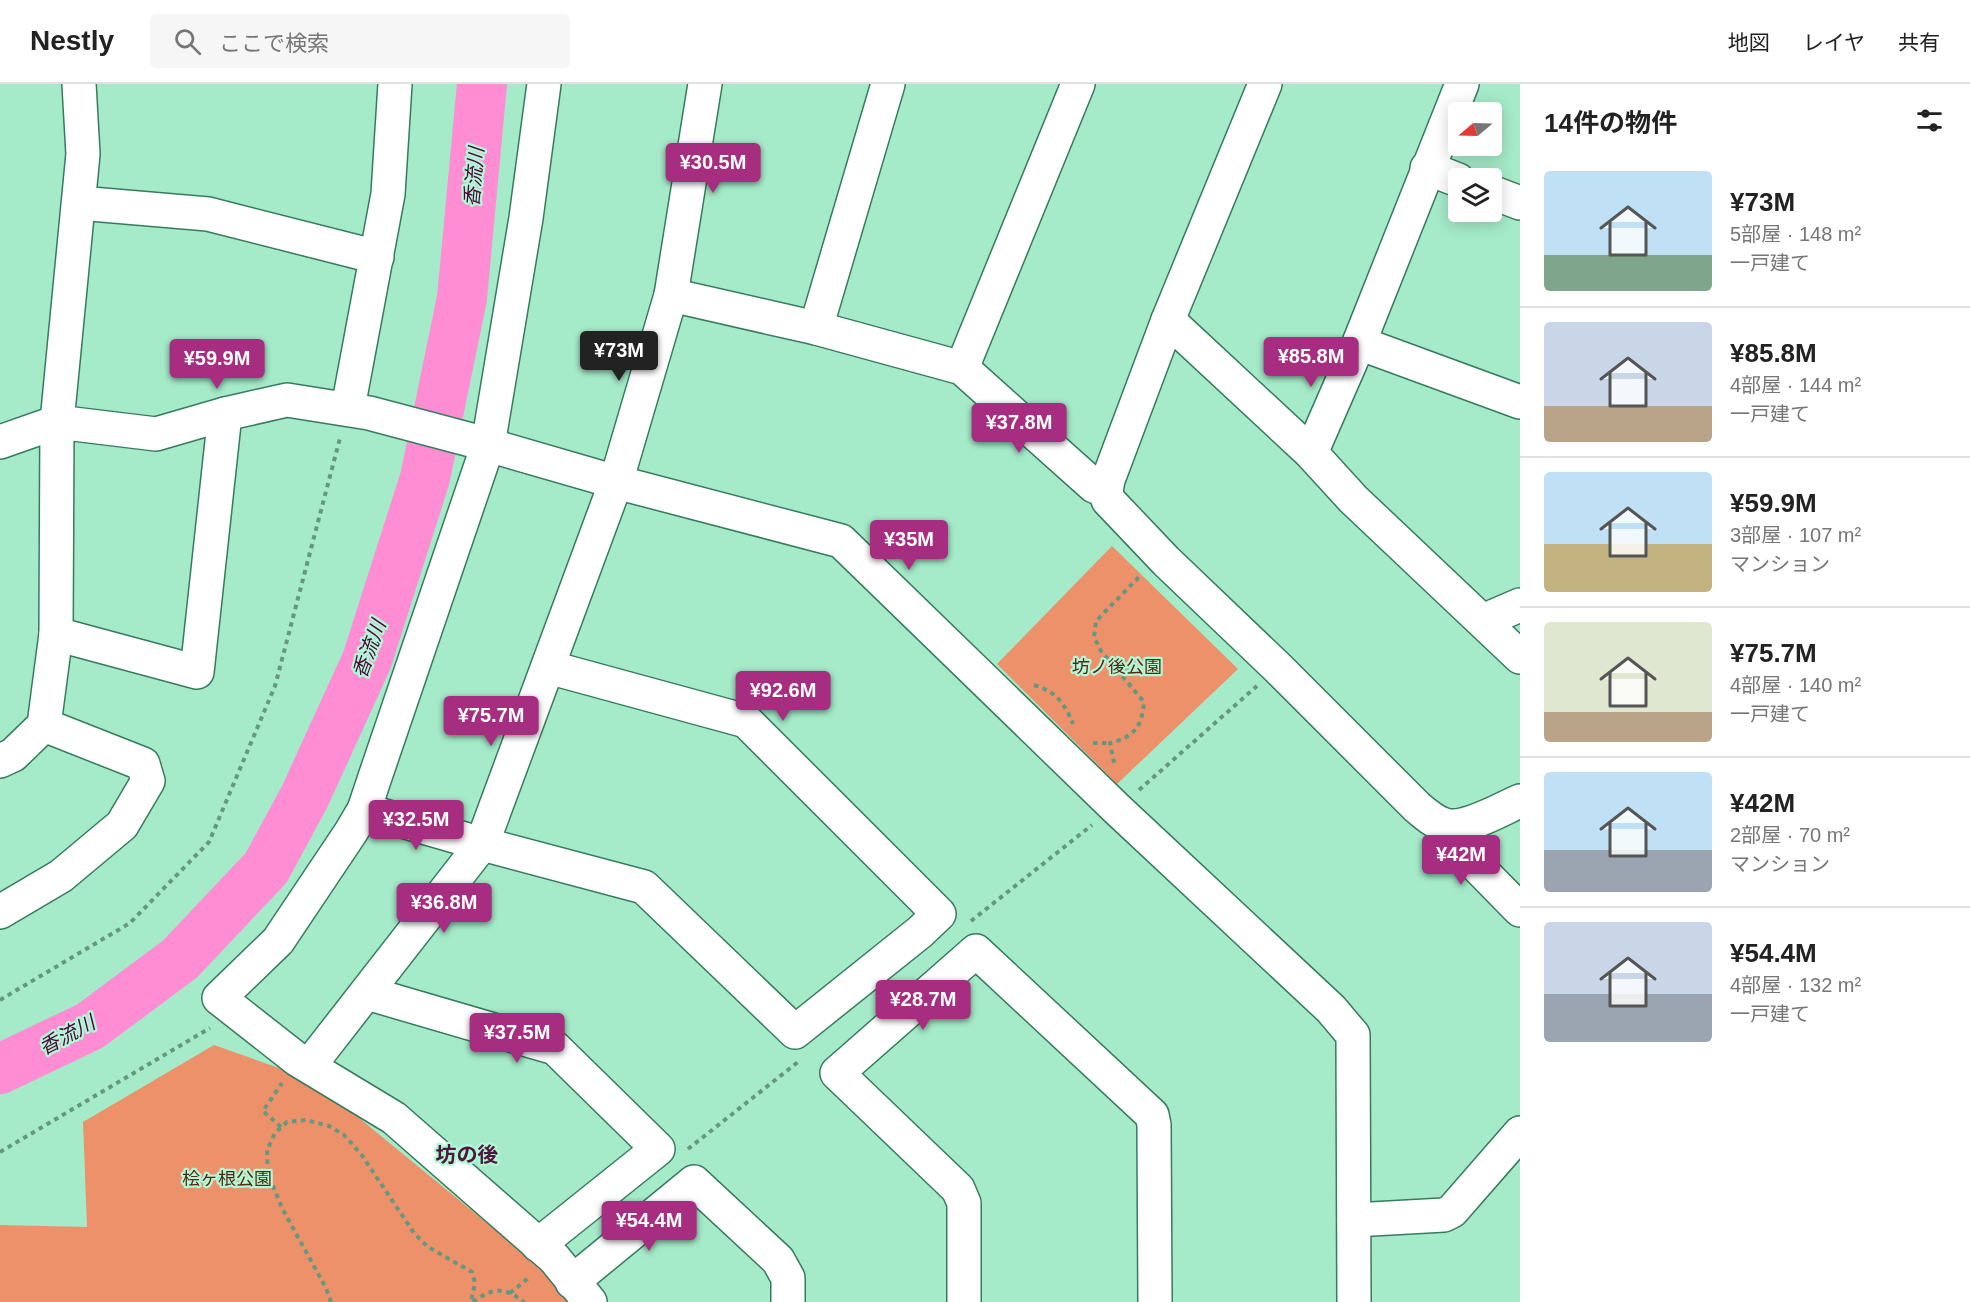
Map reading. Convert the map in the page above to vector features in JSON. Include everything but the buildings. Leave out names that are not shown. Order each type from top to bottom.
[{"type":"street","points":[[0,761],[13,755],[44,725],[56,634],[57,422],[83,154],[79,84]]},
{"type":"street","points":[[359,410],[376,257],[388,194],[394,84]]},
{"type":"street","points":[[544,84],[526,218],[479,442],[364,810],[278,941],[219,999],[298,1060],[394,1118],[554,1258],[581,1292],[694,1182],[778,1260],[788,1278],[788,1302]]},
{"type":"street","points":[[309,1066],[482,844],[616,482],[671,295],[705,84]]},
{"type":"street","points":[[816,328],[888,84]]},
{"type":"street","points":[[962,368],[1078,84]]},
{"type":"street","points":[[1265,84],[1168,320],[1108,480],[1106,491],[1108,500],[1166,561],[1429,817],[1445,825],[1459,826],[1520,801]]},
{"type":"street","points":[[1311,453],[1359,343],[1462,84]]},
{"type":"street","points":[[1427,168],[1448,176]]},
{"type":"street","points":[[1502,196],[1520,203]]},
{"type":"street","points":[[79,203],[208,214],[376,257]]},
{"type":"street","points":[[671,295],[816,328],[962,368],[1094,486],[1106,491]]},
{"type":"street","points":[[1168,320],[1311,453],[1353,499],[1520,657]]},
{"type":"street","points":[[1359,343],[1520,402]]},
{"type":"street","points":[[0,442],[57,422],[156,434],[225,414],[287,400],[359,410],[616,482],[840,541],[1117,809],[1330,1009],[1353,1035],[1354,1302]]},
{"type":"street","points":[[56,634],[197,672],[225,414]]},
{"type":"street","points":[[1483,621],[1520,605]]},
{"type":"street","points":[[364,810],[644,887],[795,1032],[920,932],[939,914],[746,721],[548,667]]},
{"type":"street","points":[[0,912],[61,876],[122,825],[148,781],[143,764],[44,725]]},
{"type":"street","points":[[1445,825],[1467,856],[1520,909]]},
{"type":"street","points":[[964,1302],[964,1203],[958,1189],[837,1073],[976,951],[1152,1116],[1154,1125],[1155,1302]]},
{"type":"street","points":[[367,993],[555,1048],[658,1149],[538,1245]]},
{"type":"street","points":[[1354,1220],[1444,1215],[1452,1211],[1520,1133]]},
{"type":"path","points":[[0,1000],[130,923],[209,842],[275,686],[359,410]]},
{"type":"path","points":[[1084,736],[1092,743],[1110,743],[1127,738],[1142,720],[1144,702],[1101,651],[1094,637],[1096,621],[1141,574],[1166,561]]},
{"type":"path","points":[[966,924],[1099,819],[1117,809],[1277,668]]},
{"type":"path","points":[[1030,684],[1050,690],[1066,707],[1076,730]]},
{"type":"path","points":[[1110,743],[1118,784],[1117,809]]},
{"type":"path","points":[[0,1152],[209,1029],[219,999]]},
{"type":"path","points":[[681,1154],[801,1059]]},
{"type":"path","points":[[263,1111],[281,1127]]},
{"type":"path","points":[[331,1302],[326,1288],[282,1208],[268,1174],[267,1150],[275,1133],[287,1122],[306,1120],[329,1126],[344,1135],[361,1154],[414,1233],[428,1246],[472,1272],[475,1283],[472,1302]]},
{"type":"path","points":[[472,1302],[495,1290],[510,1293],[524,1302]]},
{"type":"green space","name":"坊ノ後公園","points":[[1112,546],[1238,669],[1117,784],[997,664]]},
{"type":"green space","name":"桧ヶ根公園","points":[[214,1045],[313,1080],[583,1302],[0,1302],[0,1225],[87,1227],[83,1122]]},
{"type":"waterway","name":"香流川","points":[[0,1069],[90,1026],[180,959],[266,868],[305,796],[367,660],[425,478],[462,298],[482,84]]},
{"type":"district","name":"坊の後","points":[[467,1154]]}]
